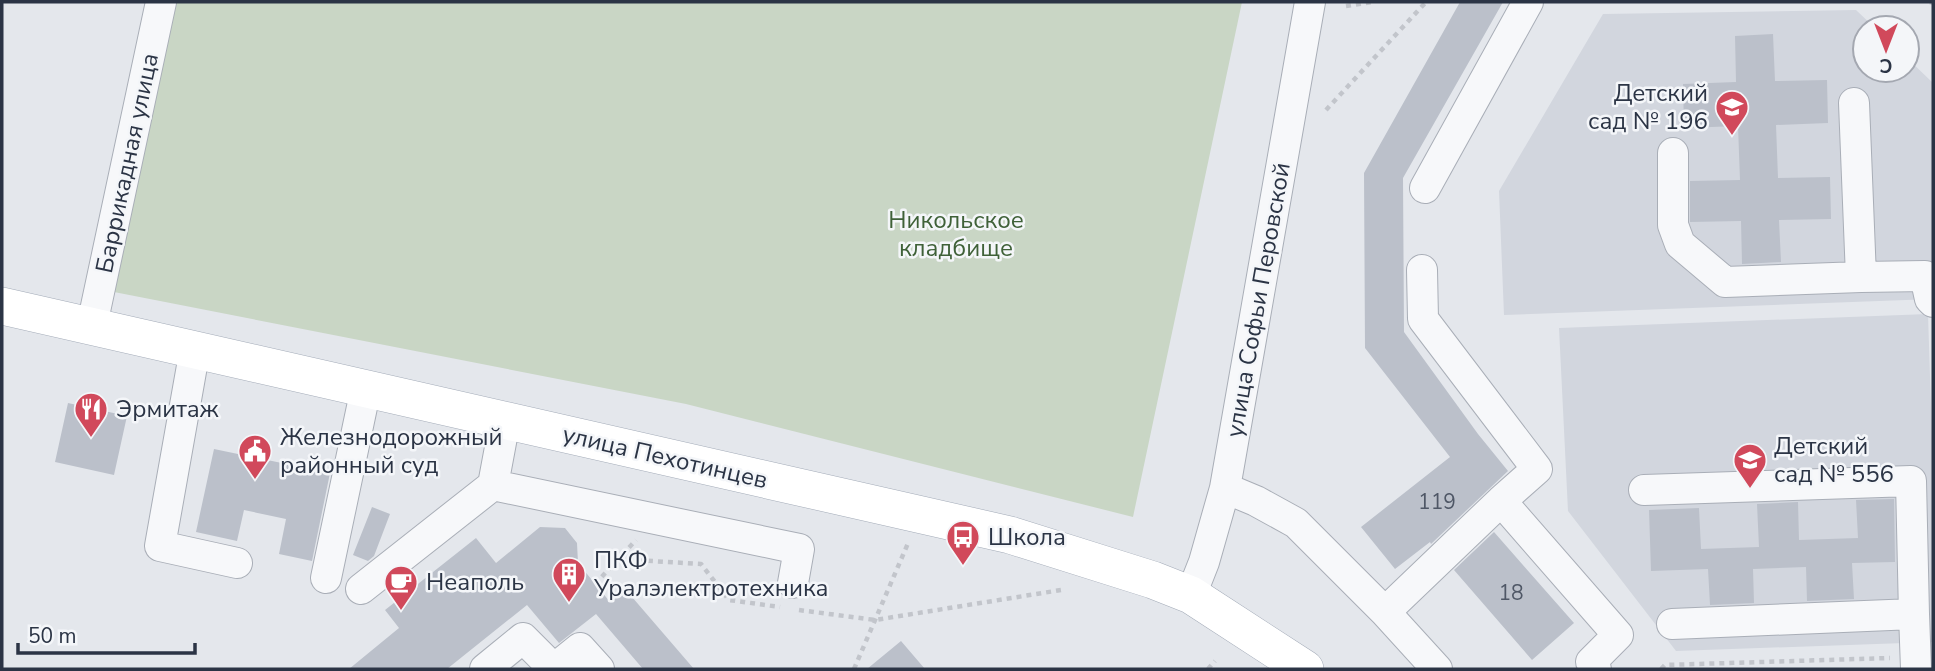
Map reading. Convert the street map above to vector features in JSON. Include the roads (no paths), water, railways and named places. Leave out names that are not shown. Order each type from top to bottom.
[{"type":"main road","name":"улица Пехотинцев","points":[[2,306],[1010,535],[1153,580],[1191,595],[1305,669]]},
{"type":"street","name":"Баррикадная улица","points":[[92,325],[161,2]]},
{"type":"street","name":"улица Софьи Перовской","points":[[1191,595],[1204,562],[1225,488],[1310,2]]},
{"type":"street","points":[[1424,188],[1528,2]]},
{"type":"street","points":[[1854,103],[1861,277]]},
{"type":"street","points":[[1673,153],[1673,225],[1680,244],[1725,282],[1925,276],[1933,302]]},
{"type":"street","points":[[1385,611],[1537,469],[1423,319],[1422,270]]},
{"type":"street","points":[[195,349],[160,546],[237,563]]},
{"type":"street","points":[[326,578],[366,388]]},
{"type":"street","points":[[361,589],[493,485],[505,421]]},
{"type":"street","points":[[1644,490],[1911,481],[1915,663]]},
{"type":"street","points":[[493,485],[799,549],[790,600]]},
{"type":"street","points":[[1225,488],[1255,500],[1296,523],[1385,611],[1437,669]]},
{"type":"street","points":[[1501,501],[1618,635],[1591,662],[1596,669]]},
{"type":"street","points":[[1672,624],[1914,614]]},
{"type":"street","points":[[485,669],[523,638],[554,669],[580,648],[599,669]]},
{"type":"place","name":"Детский сад № 196","points":[[1732,137]]},
{"type":"place","name":"Эрмитаж","points":[[91,439]]},
{"type":"place","name":"Железнодорожный районный суд","points":[[255,481]]},
{"type":"place","name":"Детский сад № 556","points":[[1750,490]]},
{"type":"place","name":"Школа","points":[[963,567]]},
{"type":"place","name":"ПКФ Уралэлектротехника","points":[[569,604]]},
{"type":"place","name":"Неаполь","points":[[401,612]]},
{"type":"park label","name":"Никольское кладбище","points":[[956,234]]}]
